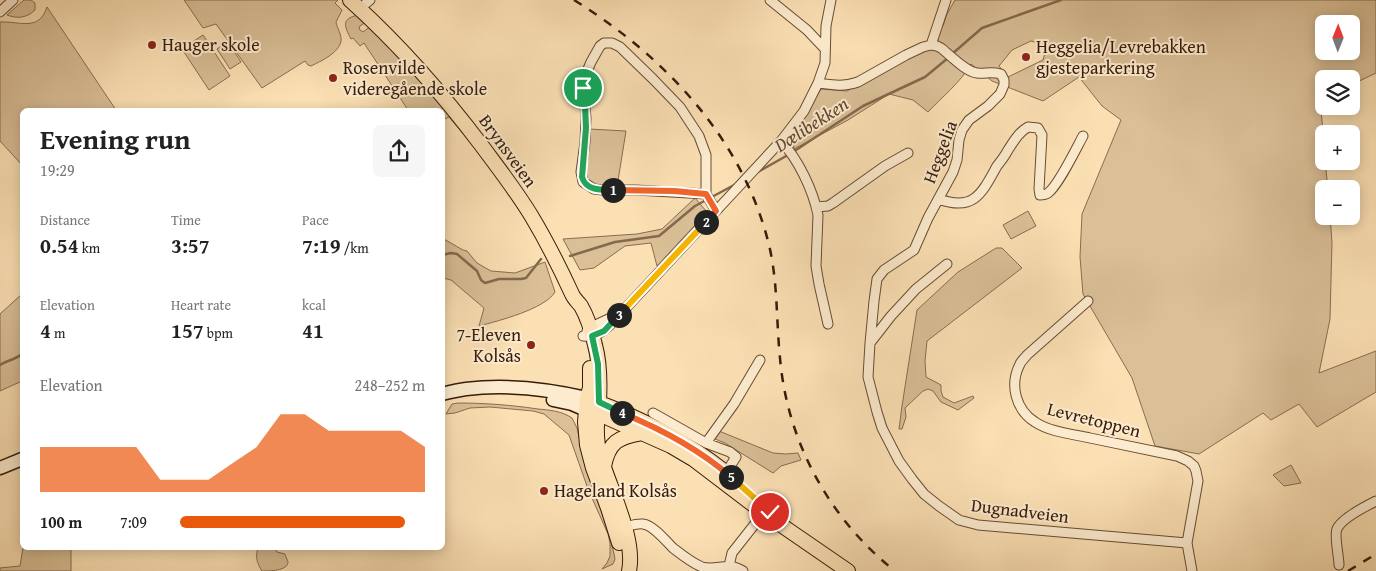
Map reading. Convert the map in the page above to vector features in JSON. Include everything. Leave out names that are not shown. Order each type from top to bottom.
[{"type":"main road","name":"Brynsveien","points":[[360,3],[445,99],[493,160],[531,215],[573,296],[574,307],[588,334],[590,388],[599,453],[616,501],[624,563],[628,571]]},
{"type":"main road","points":[[445,394],[531,396],[592,406],[643,422],[671,436],[707,457],[724,477]]},
{"type":"main road","name":"Brynsveien","points":[[592,406],[585,422],[589,455],[595,476],[619,528]]},
{"type":"main road","points":[[592,406],[686,454],[724,477],[760,502],[785,527],[848,571]]},
{"type":"main road","points":[[604,467],[606,456],[612,444],[625,437],[642,433]]},
{"type":"main road","points":[[0,468],[20,460]]},
{"type":"street","points":[[0,12],[13,0]]},
{"type":"street","points":[[770,0],[807,30],[825,49]]},
{"type":"street","points":[[588,334],[604,331],[781,141],[804,111],[818,83],[825,63],[826,26],[831,0]]},
{"type":"street","points":[[818,83],[850,85],[906,55],[934,45],[946,0]]},
{"type":"street","points":[[706,194],[674,191],[603,190],[594,189],[583,182],[581,172],[586,118],[583,81],[597,50],[604,43],[612,43],[620,47],[665,91],[690,121],[699,136],[706,155],[706,194],[716,211]]},
{"type":"street","name":"Heggelia","points":[[870,343],[877,279],[884,270],[914,250],[928,218],[953,172],[957,160],[958,140],[962,130],[969,120],[1000,94],[1004,85],[1001,74],[988,72],[980,74],[969,71],[934,45]]},
{"type":"street","points":[[939,199],[958,204],[972,200],[986,186],[1017,135],[1028,127],[1038,128],[1042,134],[1039,189],[1040,194],[1048,193],[1065,169],[1083,136]]},
{"type":"street","points":[[781,141],[796,160],[811,190],[816,207],[818,215],[816,266],[828,324]]},
{"type":"street","points":[[816,207],[828,206],[877,171],[908,153]]},
{"type":"street","points":[[870,343],[891,316],[916,290],[948,264]]},
{"type":"street","name":"Levretoppen","points":[[1088,301],[1027,355],[1020,364],[1014,388],[1015,396],[1025,413],[1034,422],[1046,428],[1188,460],[1194,466],[1198,481],[1187,543],[1192,571]]},
{"type":"street","name":"Dugnadveien","points":[[870,343],[868,377],[882,428],[890,445],[899,461],[924,494],[959,520],[978,525],[1187,543]]},
{"type":"street","points":[[706,443],[734,404],[760,360]]},
{"type":"street","points":[[653,413],[706,443],[730,452],[736,457],[724,477]]},
{"type":"street","points":[[1339,565],[1337,529],[1360,509],[1376,501]]},
{"type":"street","points":[[730,566],[732,553],[758,520]]},
{"type":"street","points":[[619,528],[646,524],[674,549],[698,566],[708,570],[730,566],[737,567],[743,571]]},
{"type":"shaded area","points":[[24,0],[31,0],[35,3],[35,10],[29,15],[22,17],[7,15]]},
{"type":"shaded area","points":[[184,0],[338,0],[335,3],[342,10],[336,22],[341,36],[340,45],[324,59],[311,66],[305,61],[262,88],[216,24],[203,28]]},
{"type":"shaded area","points":[[955,0],[1376,0],[1376,73],[1360,81],[1360,70],[1315,70],[1315,115],[1321,115],[1322,125],[1315,125],[1315,170],[1326,170],[1327,180],[1315,180],[1315,225],[1331,225],[1332,242],[1330,319],[1319,373],[1376,351],[1376,392],[1317,427],[1299,404],[1271,420],[1263,413],[1199,454],[1155,446],[1132,378],[1083,294],[1080,257],[1082,214],[1121,120],[1102,106],[1079,77],[1043,101],[992,81],[971,64],[956,84],[928,112],[913,100],[889,94],[848,120],[794,149],[794,132],[821,89],[847,91],[938,41],[939,28],[943,26]],"holes":[[[1031,41],[1041,44],[1045,53],[1043,60],[1008,77],[999,66],[1012,50]]]},
{"type":"shaded area","points":[[47,7],[115,108],[20,108],[20,163],[0,141],[0,22],[28,24],[39,20],[44,15]]},
{"type":"shaded area","points":[[359,15],[366,22],[359,29],[363,32],[371,26],[408,64],[443,108],[407,108],[364,43],[360,46],[353,38],[351,39],[346,23],[353,16]]},
{"type":"shaded area","points":[[203,35],[230,76],[209,90],[182,49]]},
{"type":"shaded area","points":[[228,42],[241,62],[230,69],[217,49]]},
{"type":"shaded area","points":[[445,110],[486,161],[449,117],[445,119]]},
{"type":"shaded area","points":[[589,129],[626,131],[617,187],[589,185],[585,175]]},
{"type":"shaded area","points":[[695,198],[707,212],[657,266],[651,243],[625,246],[594,268],[580,270],[563,239],[637,234],[662,229]]},
{"type":"shaded area","points":[[1028,211],[1036,226],[1011,239],[1003,225]]},
{"type":"shaded area","points":[[445,240],[467,251],[477,263],[491,271],[515,273],[545,262],[555,292],[542,304],[532,309],[509,318],[479,326],[484,308],[451,280],[445,278]]},
{"type":"shaded area","points":[[996,248],[1002,248],[1022,268],[927,341],[926,377],[941,385],[943,397],[954,403],[973,396],[974,398],[958,410],[941,402],[933,391],[928,389],[923,391],[905,408],[906,417],[902,429],[899,429],[917,310],[958,272]]},
{"type":"shaded area","points":[[20,296],[20,382],[0,391],[0,314]]},
{"type":"shaded area","points":[[452,404],[498,404],[547,410],[560,412],[572,418],[577,428],[588,475],[607,526],[615,559],[613,564],[602,569],[610,556],[608,534],[588,489],[569,435],[544,414],[533,411],[490,407],[470,408],[446,414]]},
{"type":"shaded area","points":[[719,431],[773,453],[798,453],[801,460],[781,466],[773,473],[725,443],[713,438]]},
{"type":"shaded area","points":[[1291,465],[1301,483],[1284,486],[1273,475]]},
{"type":"shaded area","points":[[23,550],[71,550],[71,571],[0,571],[0,568],[20,566]]},
{"type":"shaded area","points":[[258,550],[276,550],[285,554],[288,562],[285,567],[278,570],[262,571],[257,560]]},
{"type":"waterway","name":"Dælibekken","points":[[952,54],[982,28],[1061,0]]},
{"type":"waterway","name":"Dælibekken","points":[[793,152],[863,106],[925,77],[948,58]]},
{"type":"waterway","name":"Dælibekken","points":[[756,173],[788,155]]},
{"type":"waterway","name":"Dælibekken","points":[[570,256],[615,242],[659,236],[695,206],[736,184]]},
{"type":"waterway","name":"Dælibekken","points":[[445,254],[457,254],[477,271],[481,280],[485,283],[499,279],[526,278],[541,259]]},
{"type":"waterway","name":"Dælibekken","points":[[0,365],[20,356]]},
{"type":"railway","points":[[574,0],[607,22],[668,73],[695,102],[739,167],[756,203],[768,241],[775,284],[784,389],[802,448],[815,476],[831,503],[871,550],[895,571]]},
{"type":"railway","points":[[1348,571],[1376,554]]},
{"type":"place","name":"Hauger skole","points":[[152,45]]},
{"type":"place","name":"Heggelia/Levrebakken gjesteparkering","points":[[1026,57]]},
{"type":"place","name":"Rosenvilde videregående skole","points":[[333,78]]},
{"type":"place","name":"7-Eleven Kolsås","points":[[531,345]]},
{"type":"place","name":"Hageland Kolsås","points":[[544,491]]},
{"type":"route","points":[[583,88],[586,118],[581,172],[583,182],[594,189],[603,190],[674,191],[706,194],[716,211],[610,326],[592,336],[596,347],[598,364],[599,402],[671,436],[707,457],[752,494],[770,512]]}]
